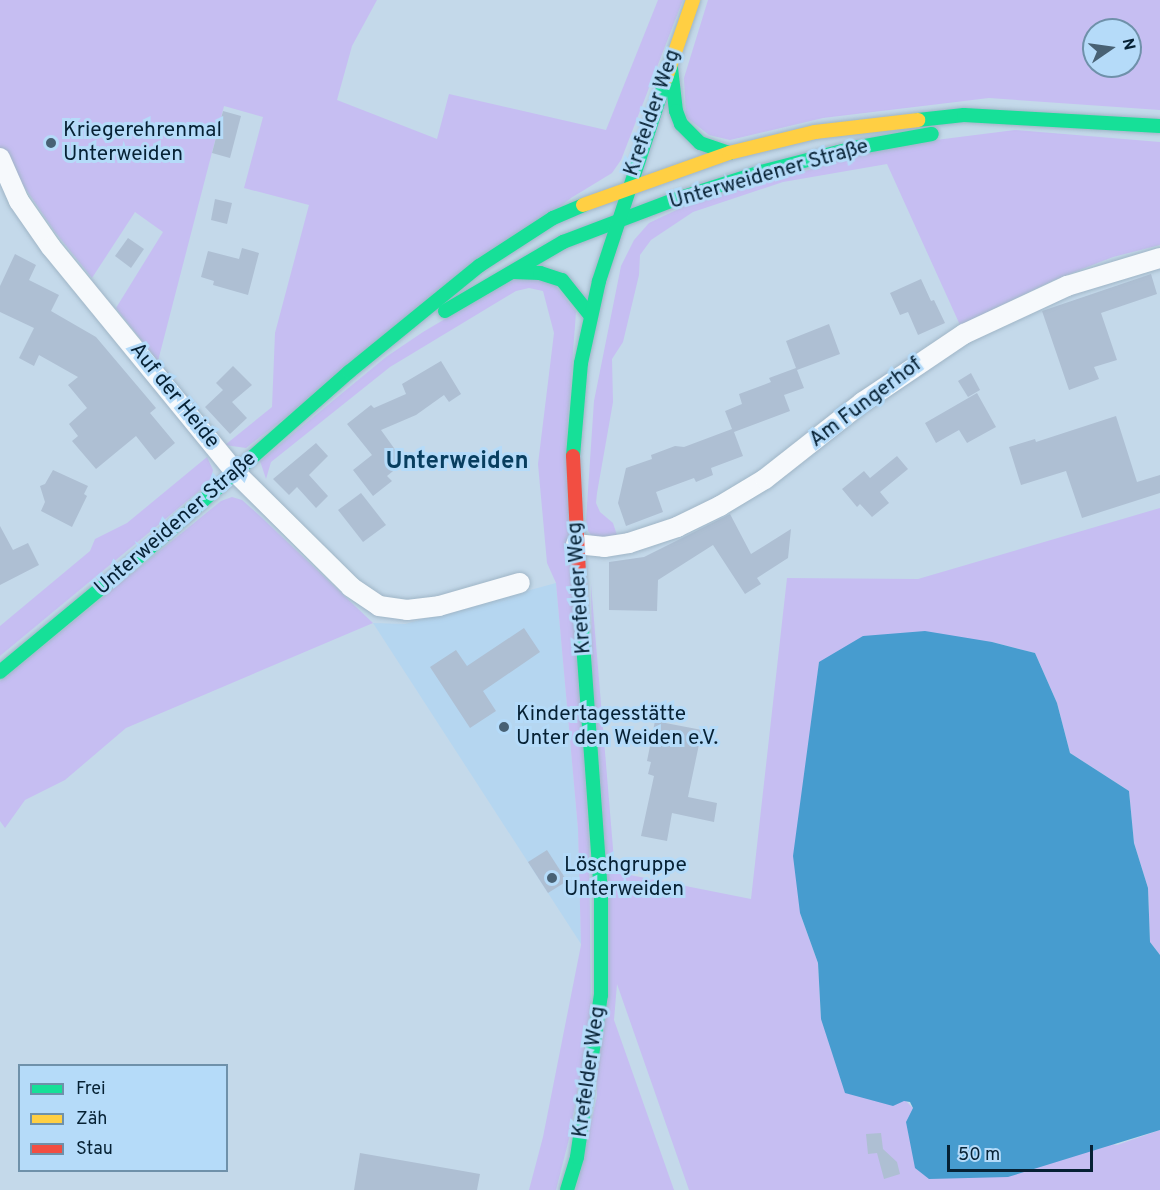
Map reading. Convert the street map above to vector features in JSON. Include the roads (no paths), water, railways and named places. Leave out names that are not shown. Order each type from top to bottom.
[{"type":"street","name":"Krefelder Weg","points":[[567,1190],[579,1146],[601,995],[601,894],[576,544],[573,459],[581,363],[590,315],[617,221],[693,0]]},
{"type":"street","name":"Unterweidener Straße","points":[[671,61],[676,111],[681,124],[700,143],[729,153]]},
{"type":"street","name":"Unterweidener Straße","points":[[0,672],[236,473],[349,372],[479,266],[553,218],[729,153],[815,132],[964,115],[1001,115],[1038,120],[1160,126]]},
{"type":"street","name":"Unterweidener Straße","points":[[966,130],[1038,120]]},
{"type":"street","name":"Unterweidener Straße","points":[[349,372],[563,242],[761,172],[854,148],[943,133]]},
{"type":"street","name":"Auf der Heide","points":[[0,158],[19,201],[51,247],[236,473],[351,587],[379,606],[407,610],[439,606],[520,583]]},
{"type":"street","name":"Am Fungerhof","points":[[576,544],[604,547],[629,543],[677,527],[720,506],[765,479],[863,402],[964,334],[1067,286],[1160,258]]},
{"type":"street","points":[[513,272],[540,273],[562,280],[590,315]]},
{"type":"water","points":[[925,631],[992,642],[1035,653],[1057,703],[1070,753],[1129,791],[1134,843],[1148,888],[1150,942],[1160,955],[1160,1130],[1008,1177],[929,1179],[915,1168],[906,1122],[913,1108],[910,1102],[904,1101],[893,1106],[845,1093],[821,1019],[818,963],[800,913],[793,856],[819,662],[863,636]]},
{"type":"place","name":"Kriegerehrenmal Unterweiden","points":[[51,143]]},
{"type":"place","name":"Kindertagesstätte Unter den Weiden e.V.","points":[[504,727]]},
{"type":"place","name":"Löschgruppe Unterweiden","points":[[552,878]]},
{"type":"district","name":"Unterweiden","points":[[457,463]]}]
